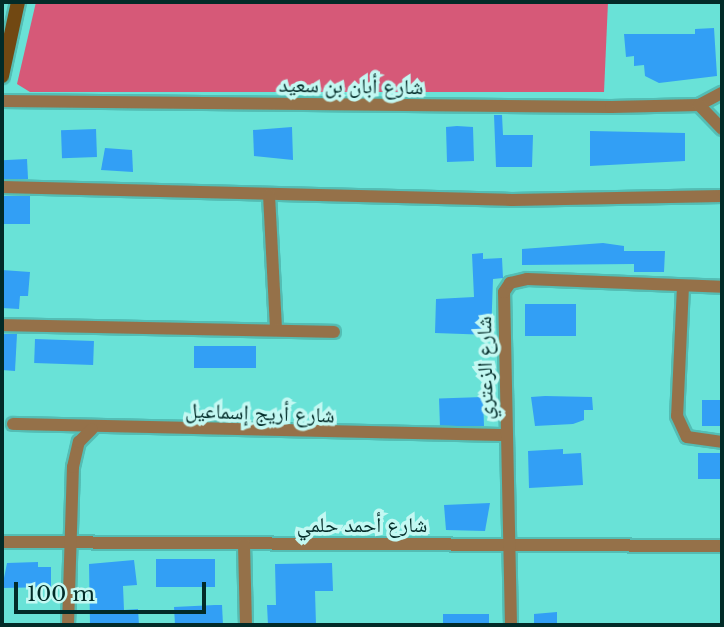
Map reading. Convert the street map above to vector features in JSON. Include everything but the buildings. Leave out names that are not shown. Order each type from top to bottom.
[{"type":"street","points":[[2,76],[18,2]]},
{"type":"street","points":[[722,93],[699,105],[722,129]]},
{"type":"street","name":"شارع أبان بن سعيد","points":[[2,101],[699,105]]},
{"type":"street","points":[[2,187],[269,195],[722,196]]},
{"type":"street","points":[[269,195],[276,330]]},
{"type":"street","name":"شارع الزعتري","points":[[511,625],[503,309],[510,284],[550,279],[722,287]]},
{"type":"street","points":[[683,286],[679,426],[694,440],[722,442]]},
{"type":"street","points":[[2,325],[162,332],[334,332]]},
{"type":"street","name":"شارع أريج إسماعيل","points":[[13,424],[92,429],[506,435]]},
{"type":"street","points":[[68,625],[67,543],[75,451],[92,429]]},
{"type":"street","name":"شارع أحمد حلمي","points":[[2,542],[722,546]]},
{"type":"street","points":[[244,544],[246,625]]},
{"type":"shaded area","points":[[36,2],[608,2],[604,92],[30,92],[17,84]]}]
